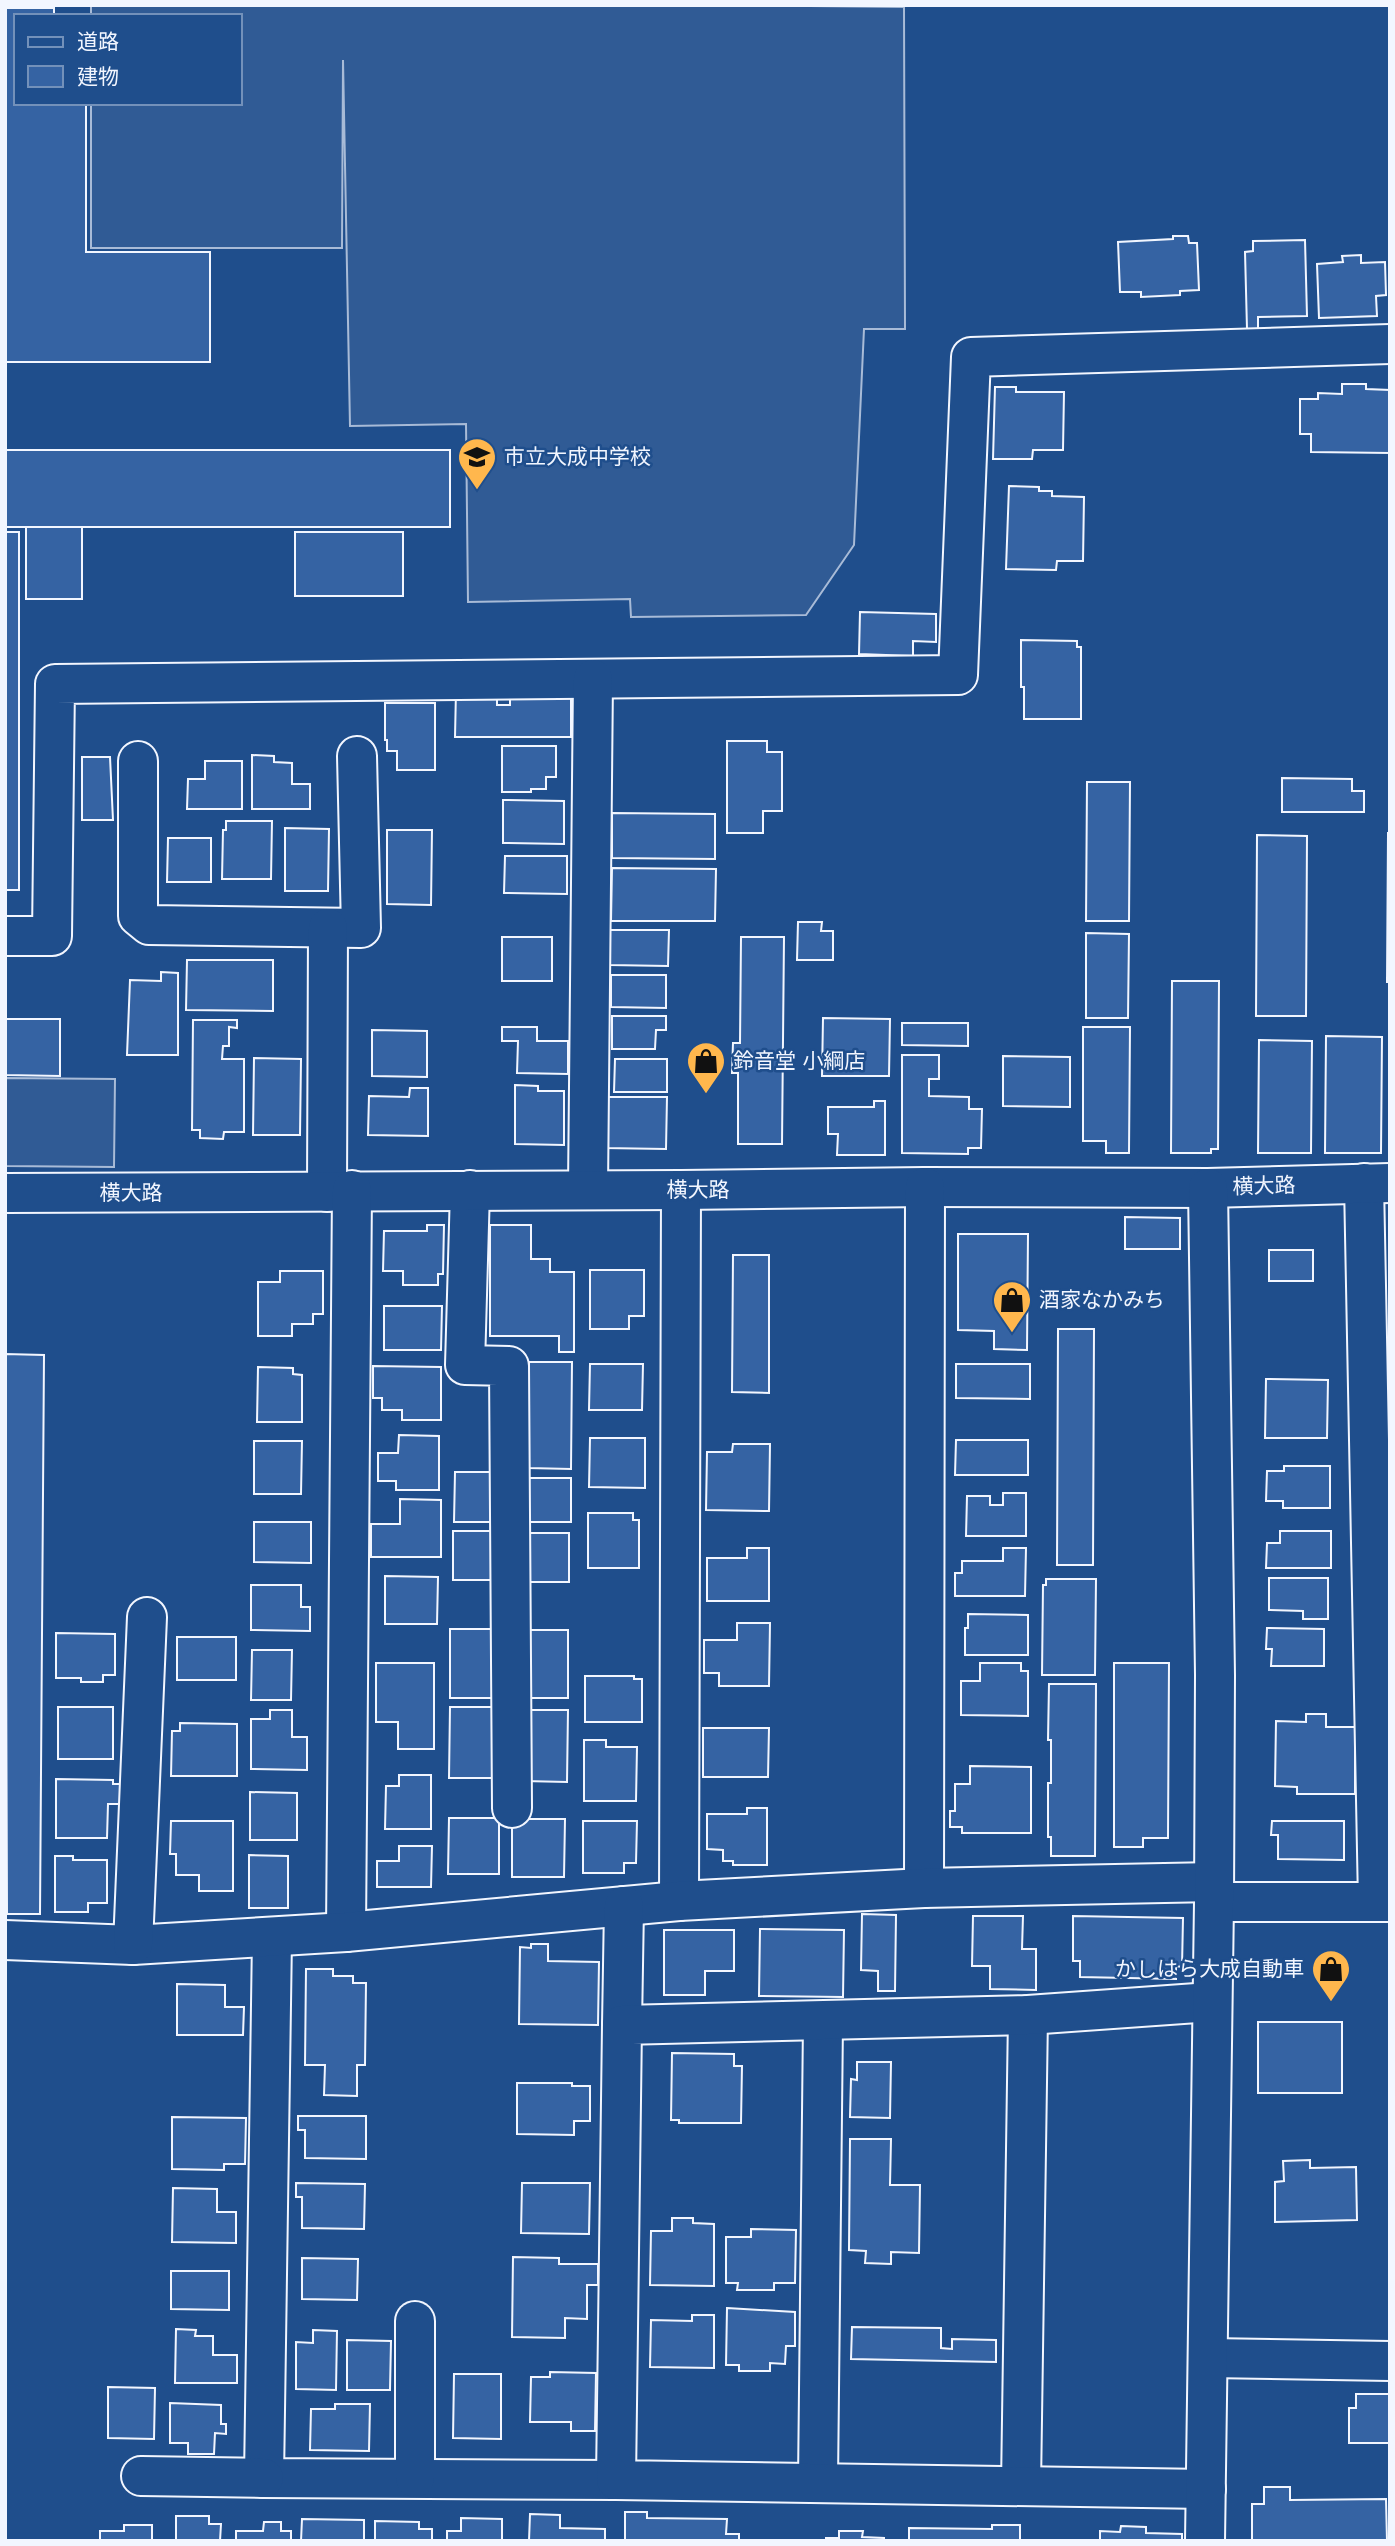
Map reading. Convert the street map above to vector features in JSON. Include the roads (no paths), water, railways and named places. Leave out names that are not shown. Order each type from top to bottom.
[{"type":"street","points":[[5,936],[52,936],[55,684],[958,675],[971,357],[1390,344]]},
{"type":"street","points":[[588,1189],[593,679]]},
{"type":"street","points":[[138,761],[138,916],[149,925],[361,928],[357,756]]},
{"type":"street","points":[[328,928],[339,1191],[346,1933]]},
{"type":"street","points":[[5,1940],[133,1945],[346,1933],[679,1901],[923,1888],[1214,1892],[1380,1890],[1377,1183]]},
{"type":"street","name":"横大路","points":[[5,1193],[925,1187],[1208,1188],[1377,1183]]},
{"type":"street","points":[[923,1888],[925,1187]]},
{"type":"street","points":[[1205,2541],[1214,1892],[1208,1188]]},
{"type":"street","points":[[470,1190],[465,1365],[509,1366],[512,1808]]},
{"type":"street","points":[[679,1901],[681,1190]]},
{"type":"street","points":[[133,1945],[147,1617]]},
{"type":"street","points":[[616,2480],[624,1906]]},
{"type":"street","points":[[264,2477],[272,1937]]},
{"type":"street","points":[[622,2025],[1028,2015],[1211,2002]]},
{"type":"street","points":[[1021,2486],[1028,2015]]},
{"type":"street","points":[[818,2482],[824,2021]]},
{"type":"street","points":[[415,2321],[415,2478]]},
{"type":"street","points":[[1209,2358],[1390,2361]]},
{"type":"street","points":[[141,2476],[818,2482],[1206,2489]]},
{"type":"place","name":"市立大成中学校","points":[[477,491]]},
{"type":"place","name":"鈴音堂 小綱店","points":[[706,1095]]},
{"type":"place","name":"酒家なかみち","points":[[1012,1334]]},
{"type":"place","name":"かしはら大成自動車","points":[[1331,2003]]}]
